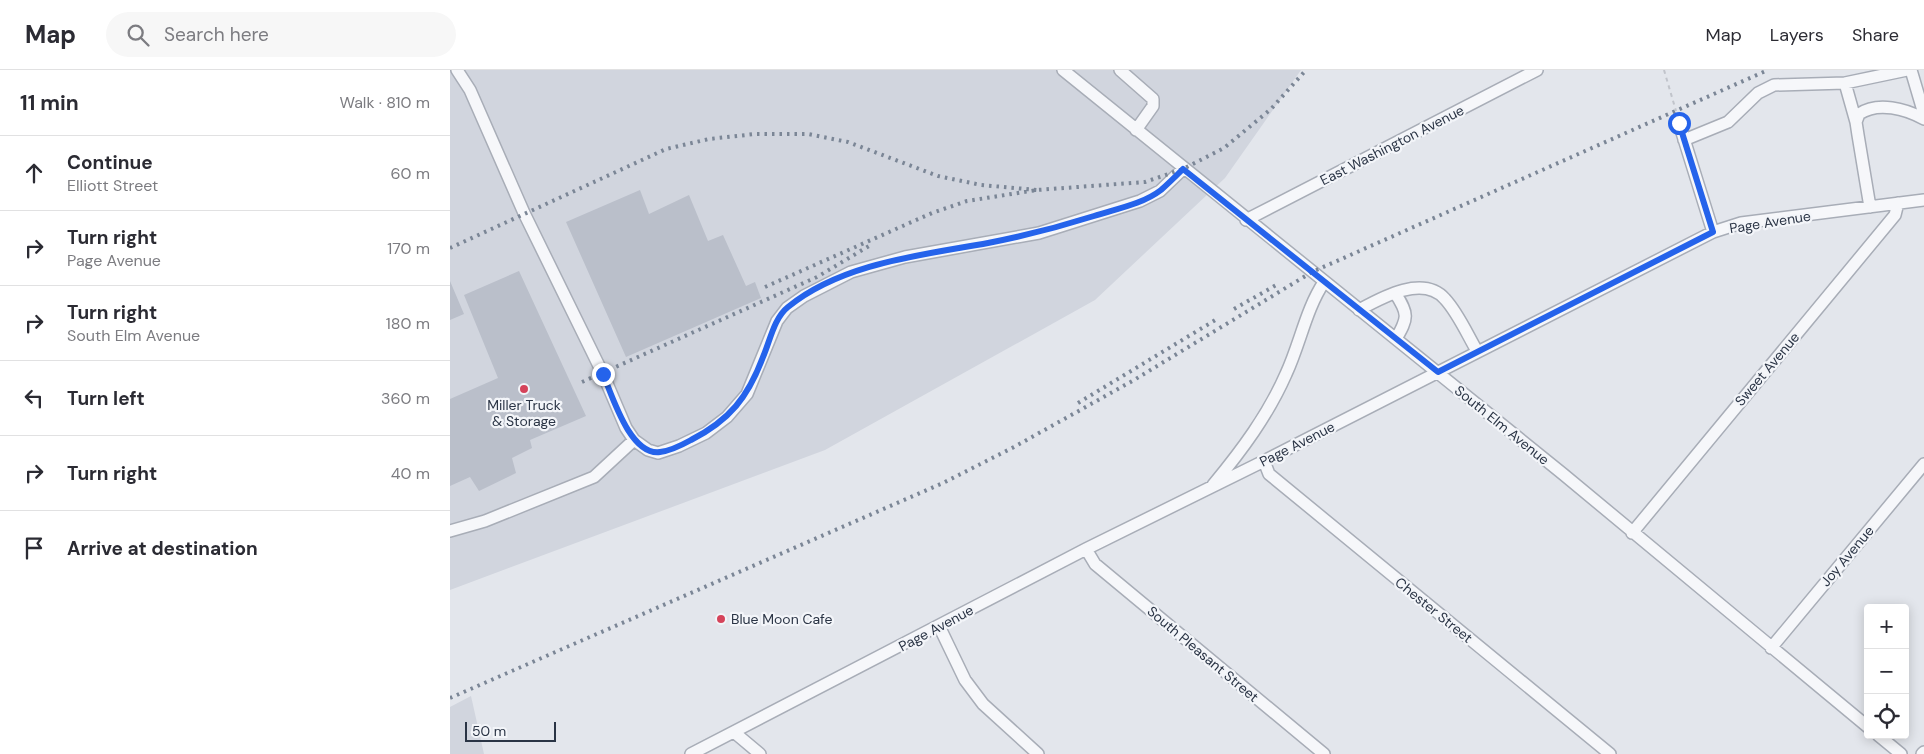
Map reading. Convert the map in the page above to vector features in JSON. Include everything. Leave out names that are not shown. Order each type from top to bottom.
[{"type":"street","points":[[457,70],[470,90],[524,213],[603,374],[626,428],[634,440],[648,450],[658,453],[679,446],[706,432],[727,418],[747,394],[777,321],[787,308],[851,272],[905,257],[1038,233],[1140,201],[1160,191],[1183,169]]},
{"type":"street","name":"South Elm Avenue","points":[[1063,70],[1246,220],[1438,372],[1864,724]]},
{"type":"street","points":[[1120,70],[1153,99],[1152,106],[1136,130]]},
{"type":"street","name":"East Washington Avenue","points":[[1246,220],[1537,70]]},
{"type":"street","points":[[1684,140],[1728,122],[1758,94],[1774,85],[1844,83],[1907,70]]},
{"type":"street","points":[[1911,70],[1924,114]]},
{"type":"street","points":[[1844,83],[1856,122],[1870,207]]},
{"type":"street","points":[[1856,122],[1859,114],[1878,108],[1898,108],[1912,112],[1924,120]]},
{"type":"street","points":[[1679,123],[1713,232]]},
{"type":"street","name":"Page Avenue","points":[[691,754],[735,733],[1086,550],[1713,232],[1741,223],[1924,200]]},
{"type":"street","name":"Sweet Avenue","points":[[1632,533],[1894,216],[1898,203]]},
{"type":"street","points":[[1211,488],[1244,448],[1272,403],[1299,344],[1316,295],[1324,282]]},
{"type":"street","points":[[1359,310],[1396,293],[1414,288],[1426,289],[1444,297],[1477,351]]},
{"type":"street","points":[[1396,293],[1406,308],[1406,321],[1396,339]]},
{"type":"street","points":[[450,532],[485,521],[594,477],[634,440]]},
{"type":"street","name":"Chester Street","points":[[1264,461],[1269,474],[1610,754]]},
{"type":"street","name":"Joy Avenue","points":[[1770,648],[1924,464]]},
{"type":"street","name":"South Pleasant Street","points":[[1086,550],[1095,564],[1324,754]]},
{"type":"street","points":[[939,626],[965,680],[983,704],[1038,754]]},
{"type":"street","points":[[735,733],[760,754]]},
{"type":"street","points":[[1883,739],[1901,754]]},
{"type":"path","points":[[1664,70],[1679,123]]},
{"type":"shaded area","points":[[450,70],[1301,70],[1225,178],[1095,300],[825,450],[450,590]]},
{"type":"shaded area","points":[[471,696],[484,754],[450,754],[450,707]]},
{"type":"building","points":[[640,190],[649,214],[689,195],[708,241],[723,235],[746,286],[755,282],[761,298],[626,357],[566,222]]},
{"type":"building","name":"Miller Truck & Storage","points":[[519,271],[586,416],[530,440],[532,448],[512,458],[516,473],[479,491],[470,477],[450,486],[450,399],[498,378],[464,295]]},
{"type":"building","points":[[450,281],[464,314],[450,320]]},
{"type":"railway","points":[[765,287],[932,213],[967,201],[1037,190],[1145,182],[1183,169],[1224,148],[1271,109],[1306,70]]},
{"type":"railway","points":[[450,698],[943,483],[1014,447],[1134,380],[1312,272],[1768,70]]},
{"type":"railway","points":[[450,248],[666,149],[709,139],[755,134],[808,134],[848,142],[938,176],[981,185],[1037,190]]},
{"type":"railway","points":[[582,382],[817,277],[869,246]]},
{"type":"railway","points":[[1234,309],[1278,284]]},
{"type":"railway","points":[[1078,403],[1217,319]]},
{"type":"place","name":"Miller Truck & Storage","points":[[524,389]]},
{"type":"place","name":"Blue Moon Cafe","points":[[721,619]]},
{"type":"route","points":[[603,374],[626,428],[634,440],[648,450],[658,453],[679,446],[706,432],[727,418],[747,394],[777,321],[787,308],[804,296],[851,272],[905,257],[1038,233],[1140,201],[1160,191],[1183,169],[1438,372],[1713,232],[1679,123]]}]
